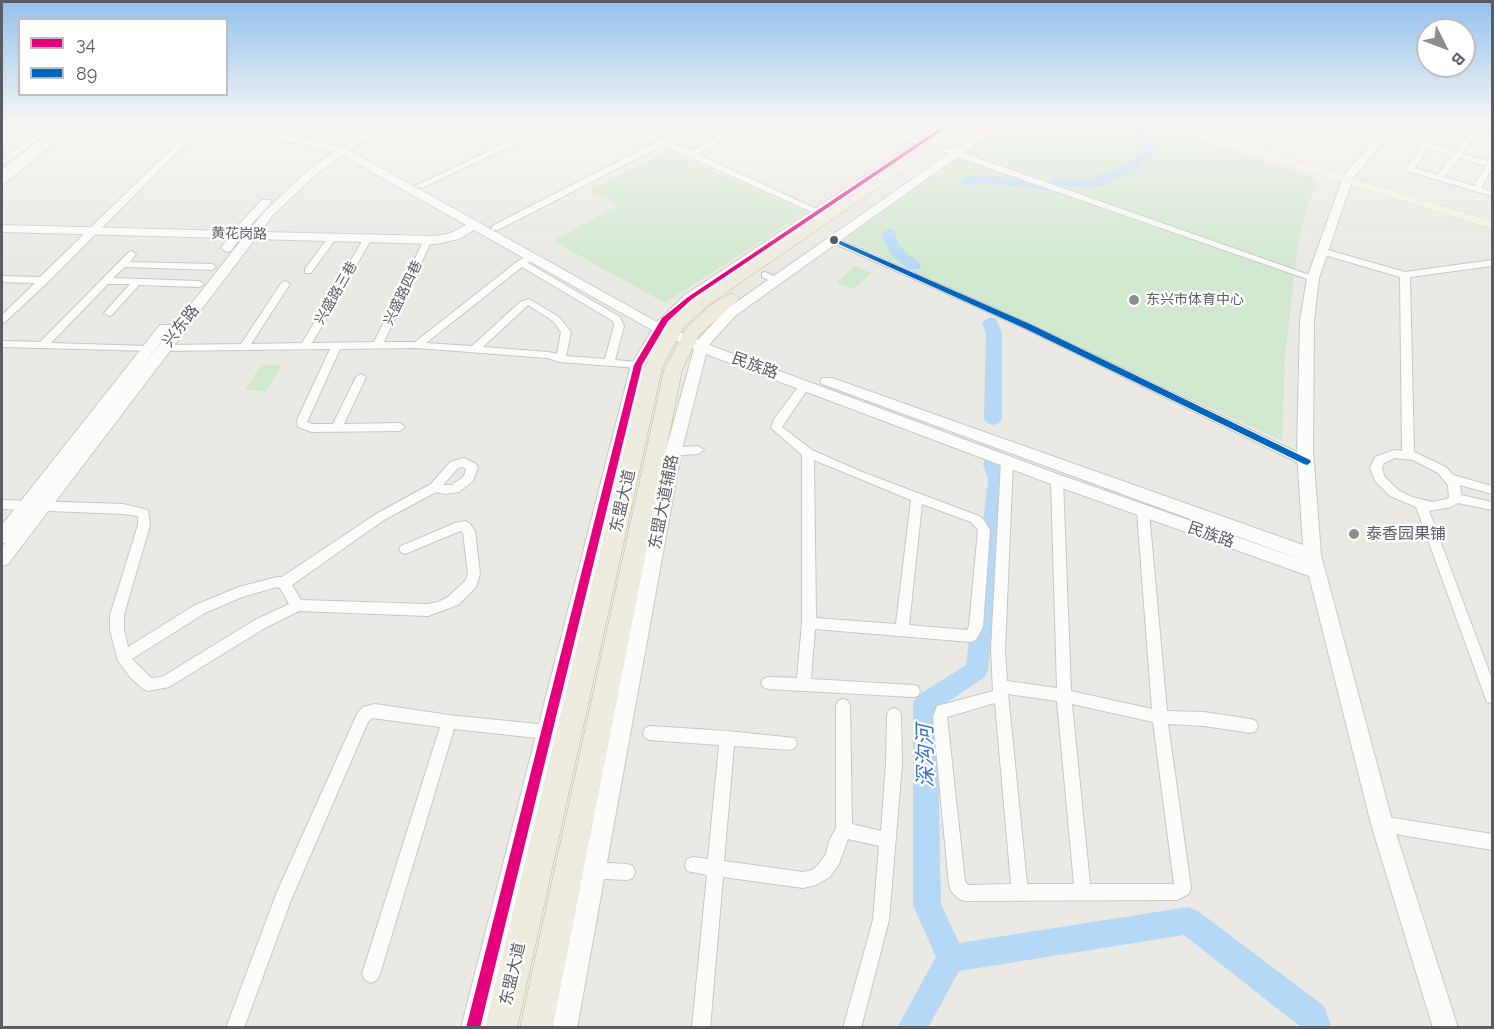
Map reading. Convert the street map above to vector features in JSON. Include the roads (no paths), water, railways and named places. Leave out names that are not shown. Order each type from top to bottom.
[{"type":"highway","name":"东盟大道","points":[[501,1028],[653,368],[682,333],[702,302],[897,170]]},
{"type":"highway","name":"东盟大道","points":[[536,1028],[569,869],[664,452],[673,370],[682,333],[717,308],[771,278],[925,170]]},
{"type":"main road","name":"兴东路","points":[[2,537],[212,267],[315,170]]},
{"type":"main road","name":"民族路","points":[[380,170],[474,225],[526,260],[682,333],[806,384],[1143,512],[1314,563]]},
{"type":"main road","name":"民族路","points":[[387,170],[682,333],[1170,506],[1314,563]]},
{"type":"main road","points":[[472,1028],[639,365],[682,333],[690,298],[882,170]]},
{"type":"main road","points":[[771,278],[834,240],[927,170]]},
{"type":"main road","points":[[1318,170],[1492,223]]},
{"type":"main road","points":[[1320,170],[1348,179]]},
{"type":"main road","points":[[1355,170],[1348,179],[1321,251],[1313,278],[1307,321],[1307,462],[1314,563],[1382,824],[1446,1028]]},
{"type":"main road","name":"黄花岗路","points":[[2,228],[428,240],[447,238],[474,225]]},
{"type":"main road","name":"兴东路","points":[[2,559],[163,348],[245,234]]},
{"type":"main road","name":"东盟大道辅路","points":[[564,1028],[594,870],[664,452]]},
{"type":"street","points":[[2,181],[16,170]]},
{"type":"street","points":[[2,320],[156,170]]},
{"type":"street","points":[[419,186],[453,170]]},
{"type":"street","points":[[495,228],[608,170]]},
{"type":"street","points":[[727,170],[819,212]]},
{"type":"street","points":[[1003,170],[1313,278]]},
{"type":"street","points":[[1413,170],[1492,194]]},
{"type":"street","points":[[1439,178],[1445,170]]},
{"type":"street","points":[[1476,189],[1488,170]]},
{"type":"street","points":[[308,271],[333,237]]},
{"type":"street","name":"兴盛路三巷","points":[[305,347],[368,238]]},
{"type":"street","name":"兴盛路四巷","points":[[377,346],[428,240]]},
{"type":"street","points":[[834,240],[1023,324],[1307,462]]},
{"type":"street","points":[[1321,251],[1405,274],[1492,263]]},
{"type":"street","points":[[42,346],[132,254]]},
{"type":"street","points":[[417,345],[526,260],[617,319],[619,326],[609,363]]},
{"type":"street","points":[[123,264],[212,267]]},
{"type":"street","points":[[1405,274],[1408,454]]},
{"type":"street","points":[[2,279],[45,280]]},
{"type":"street","points":[[108,281],[199,284]]},
{"type":"street","points":[[109,313],[137,282]]},
{"type":"street","points":[[243,348],[285,284]]},
{"type":"street","points":[[475,349],[523,304],[529,302],[556,319],[567,332],[560,359]]},
{"type":"street","points":[[2,344],[148,349]]},
{"type":"street","points":[[163,348],[417,345],[639,365]]},
{"type":"street","points":[[336,347],[302,420],[305,427],[400,428]]},
{"type":"street","points":[[337,427],[361,377]]},
{"type":"street","points":[[806,384],[776,428],[808,453],[916,498],[975,519],[982,526],[976,627],[971,636],[810,623]]},
{"type":"street","points":[[664,452],[698,450]]},
{"type":"street","points":[[803,685],[810,623],[808,453]]},
{"type":"street","points":[[1455,498],[1456,489],[1452,480],[1436,466],[1408,454],[1383,457],[1377,463],[1376,472],[1382,483],[1394,493],[1421,505],[1443,506],[1455,498],[1492,507]]},
{"type":"street","points":[[1007,462],[998,650],[1020,894]]},
{"type":"street","points":[[1057,480],[1064,696],[1083,892]]},
{"type":"street","points":[[1452,480],[1492,490]]},
{"type":"street","points":[[123,657],[173,624],[221,598],[260,586],[284,583],[380,517],[435,487]]},
{"type":"street","points":[[902,630],[916,498]]},
{"type":"street","points":[[2,505],[123,509],[138,511],[146,516],[117,615],[117,630],[123,657],[148,685],[157,685],[180,674],[275,616],[297,606],[428,610],[453,601],[471,583],[474,574],[469,531],[465,526],[459,526],[405,549]]},
{"type":"street","points":[[1421,505],[1492,697]]},
{"type":"street","points":[[1143,512],[1160,717],[1183,888],[1177,892],[1020,894],[965,893],[957,885],[941,728],[942,711],[1000,691],[1064,696],[1160,717],[1204,719],[1251,726]]},
{"type":"street","points":[[284,583],[297,606]]},
{"type":"street","points":[[768,683],[913,691]]},
{"type":"street","points":[[693,865],[803,880],[816,877],[824,871],[832,858],[837,840],[844,830],[843,706]]},
{"type":"street","points":[[235,1028],[283,898],[363,717],[368,712],[547,732]]},
{"type":"street","points":[[852,1028],[881,920],[894,764],[894,715]]},
{"type":"street","points":[[371,974],[449,722]]},
{"type":"street","points":[[650,733],[790,742]]},
{"type":"street","points":[[701,1028],[727,738]]},
{"type":"street","points":[[1382,824],[1492,842]]},
{"type":"street","points":[[844,830],[886,840]]},
{"type":"street","points":[[569,869],[627,872]]},
{"type":"waterway","name":"深沟河","points":[[1056,182],[1092,184],[1124,170]]},
{"type":"waterway","name":"深沟河","points":[[965,181],[986,179],[1044,186]]},
{"type":"waterway","name":"深沟河","points":[[889,233],[891,243],[900,255],[914,266]]},
{"type":"waterway","name":"深沟河","points":[[990,322],[994,333],[993,419]]},
{"type":"waterway","name":"深沟河","points":[[951,958],[927,905],[925,704],[977,670],[997,480],[992,464]]},
{"type":"waterway","points":[[951,958],[1188,921],[1314,1016],[1317,1028]]},
{"type":"waterway","name":"深沟河","points":[[912,1028],[951,958]]},
{"type":"place","name":"东兴市体育中心","points":[[1134,300]]},
{"type":"place","name":"泰香园果铺","points":[[1354,534]]}]
